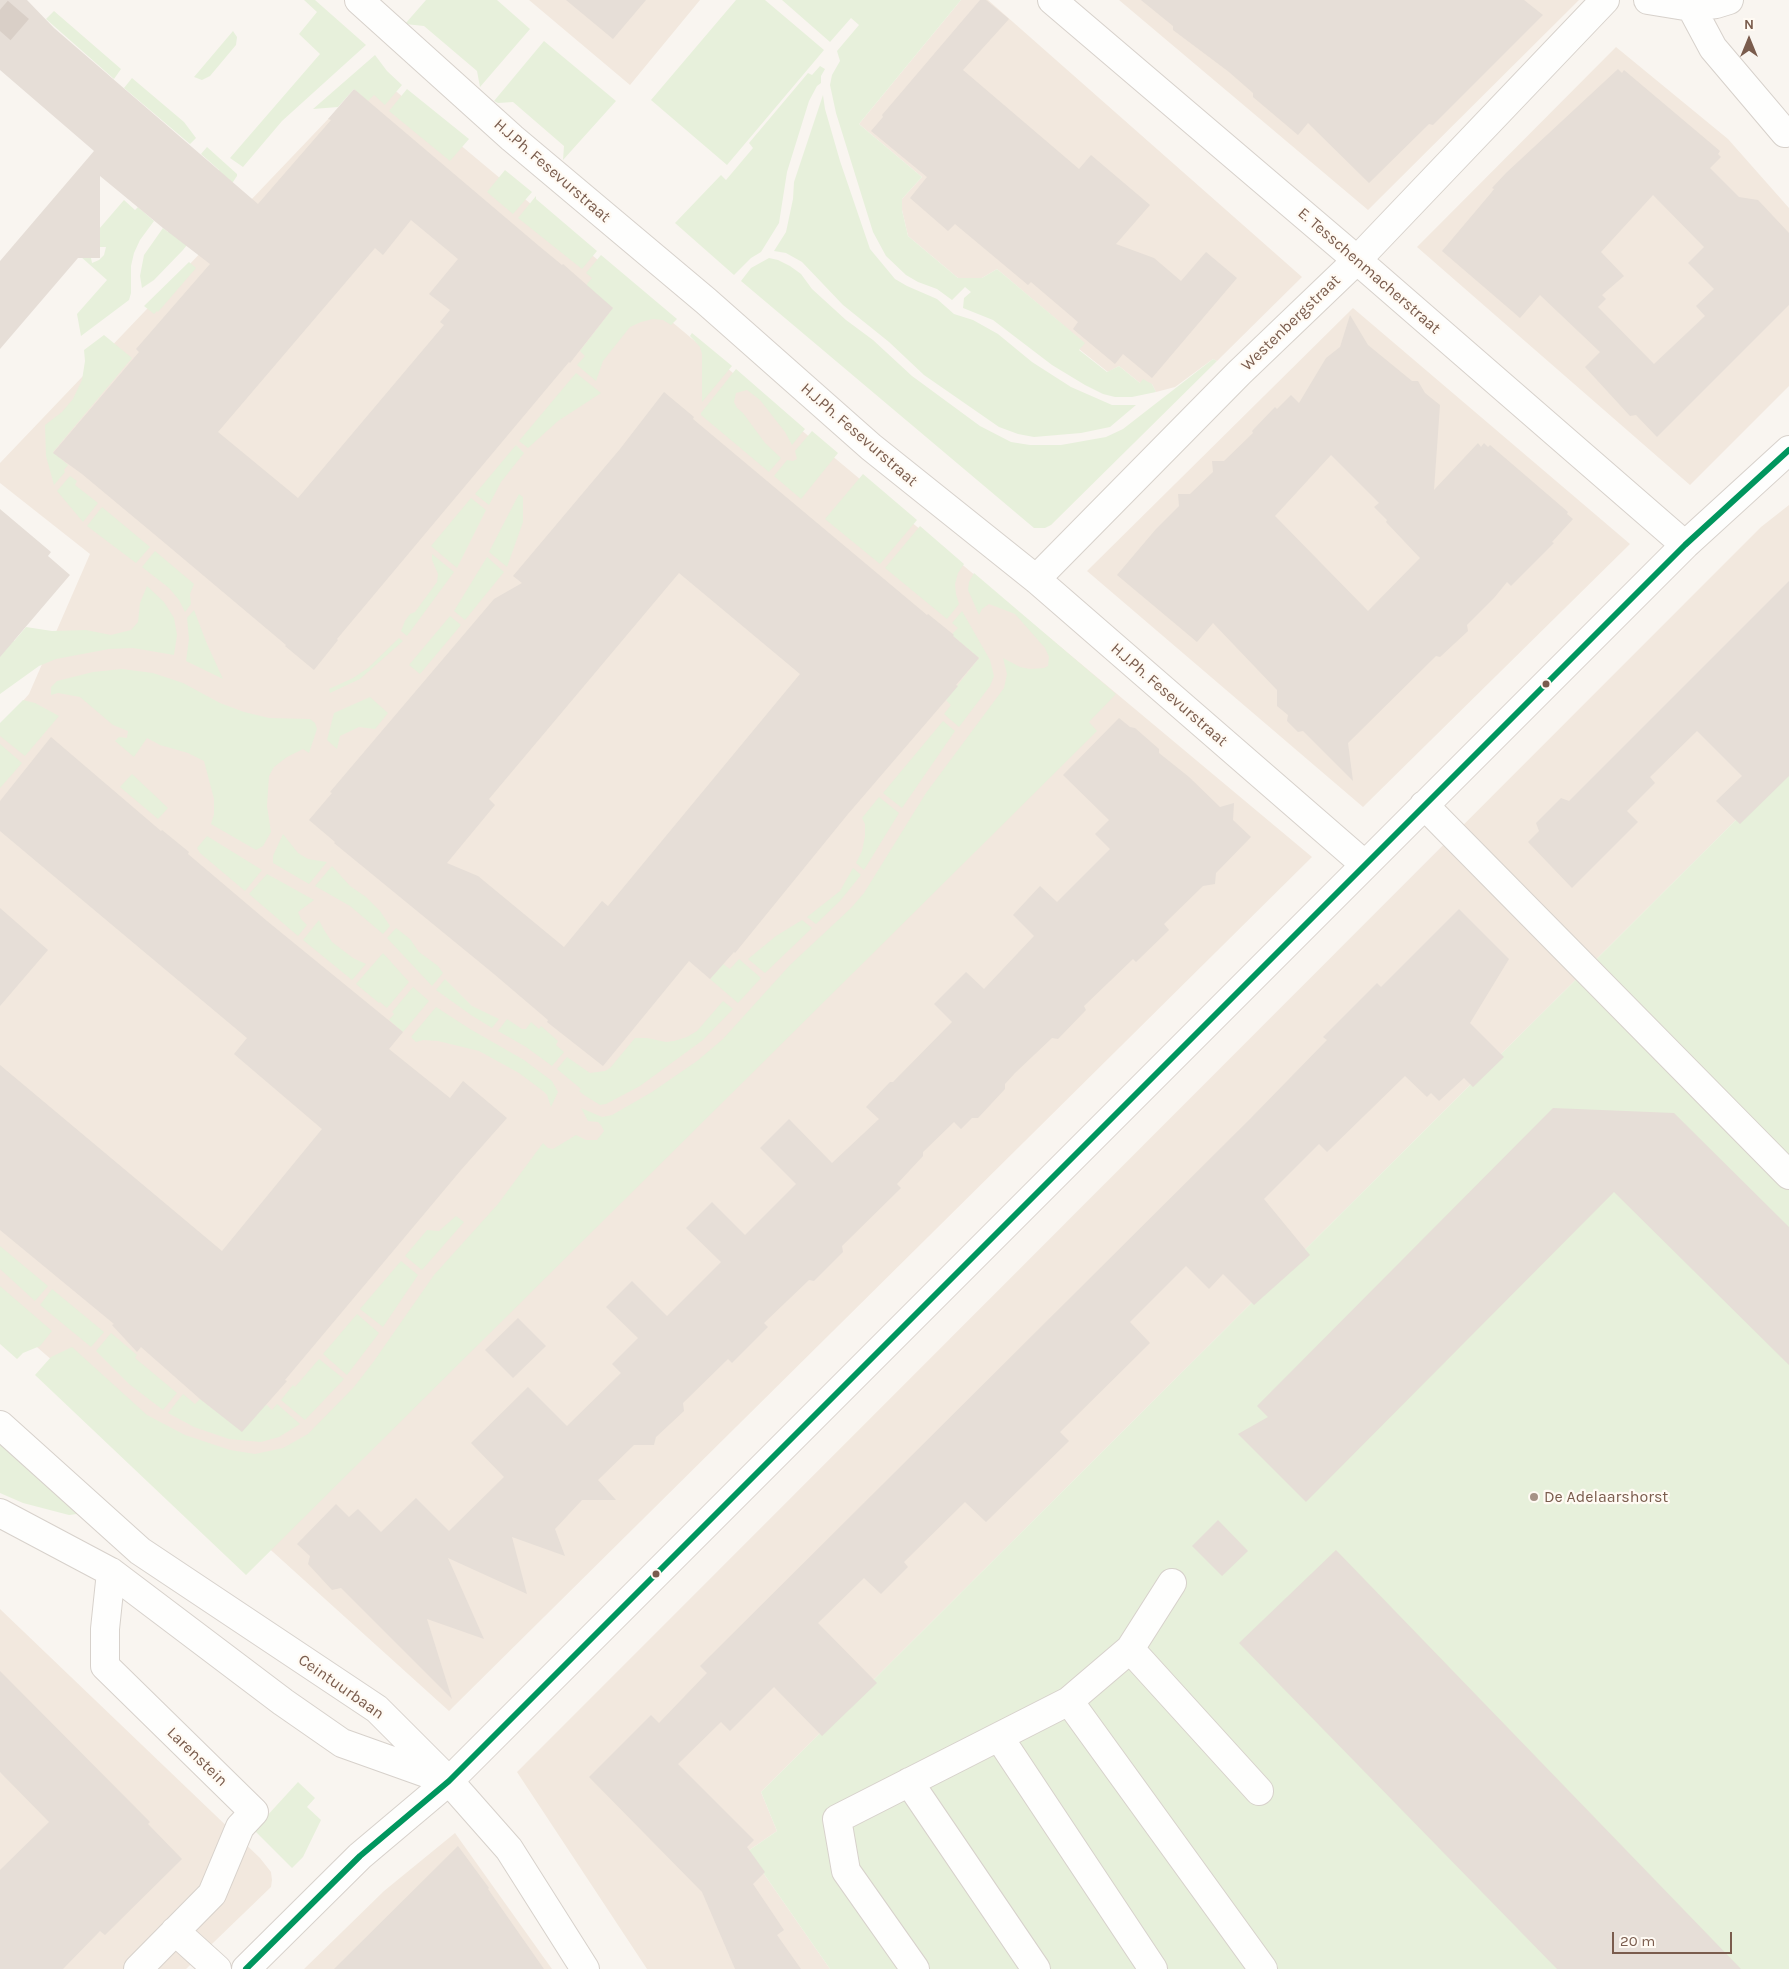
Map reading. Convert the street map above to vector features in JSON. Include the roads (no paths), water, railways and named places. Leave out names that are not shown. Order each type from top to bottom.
[{"type":"street","name":"H.J.Ph. Fesevurstraat","points":[[359,0],[512,138],[706,301],[871,447],[1036,579],[1364,864]]},
{"type":"street","name":"E. Tesschenmacherstraat","points":[[1052,0],[1357,260],[1685,545]]},
{"type":"street","name":"Westenbergstraat","points":[[1036,579],[1238,373],[1357,260],[1605,0]]},
{"type":"street","points":[[1648,0],[1691,7],[1716,4],[1729,0]]},
{"type":"street","points":[[1691,7],[1713,48],[1785,133]]},
{"type":"street","points":[[246,1969],[360,1856],[449,1781],[1685,545],[1789,450]]},
{"type":"street","points":[[1424,805],[1789,1175]]},
{"type":"street","name":"Ceintuurbaan","points":[[0,1425],[140,1551],[377,1709],[449,1781],[509,1849],[585,1969]]},
{"type":"street","points":[[0,1513],[111,1572],[283,1702],[342,1743],[449,1781]]},
{"type":"street","name":"Larenstein","points":[[111,1572],[105,1629],[104,1666],[254,1812],[240,1827],[212,1894],[138,1969]]},
{"type":"street","points":[[915,1969],[846,1871],[837,1819],[1069,1701],[1130,1649],[1172,1583]]},
{"type":"street","points":[[1130,1649],[1259,1791]]},
{"type":"street","points":[[1069,1701],[1263,1969]]},
{"type":"street","points":[[999,1736],[1153,1969]]},
{"type":"street","points":[[909,1782],[1036,1969]]},
{"type":"street","points":[[175,1932],[217,1969]]},
{"type":"tunnel","points":[[0,31],[27,0]]},
{"type":"place","name":"De Adelaarshorst","points":[[1534,1497]]}]
